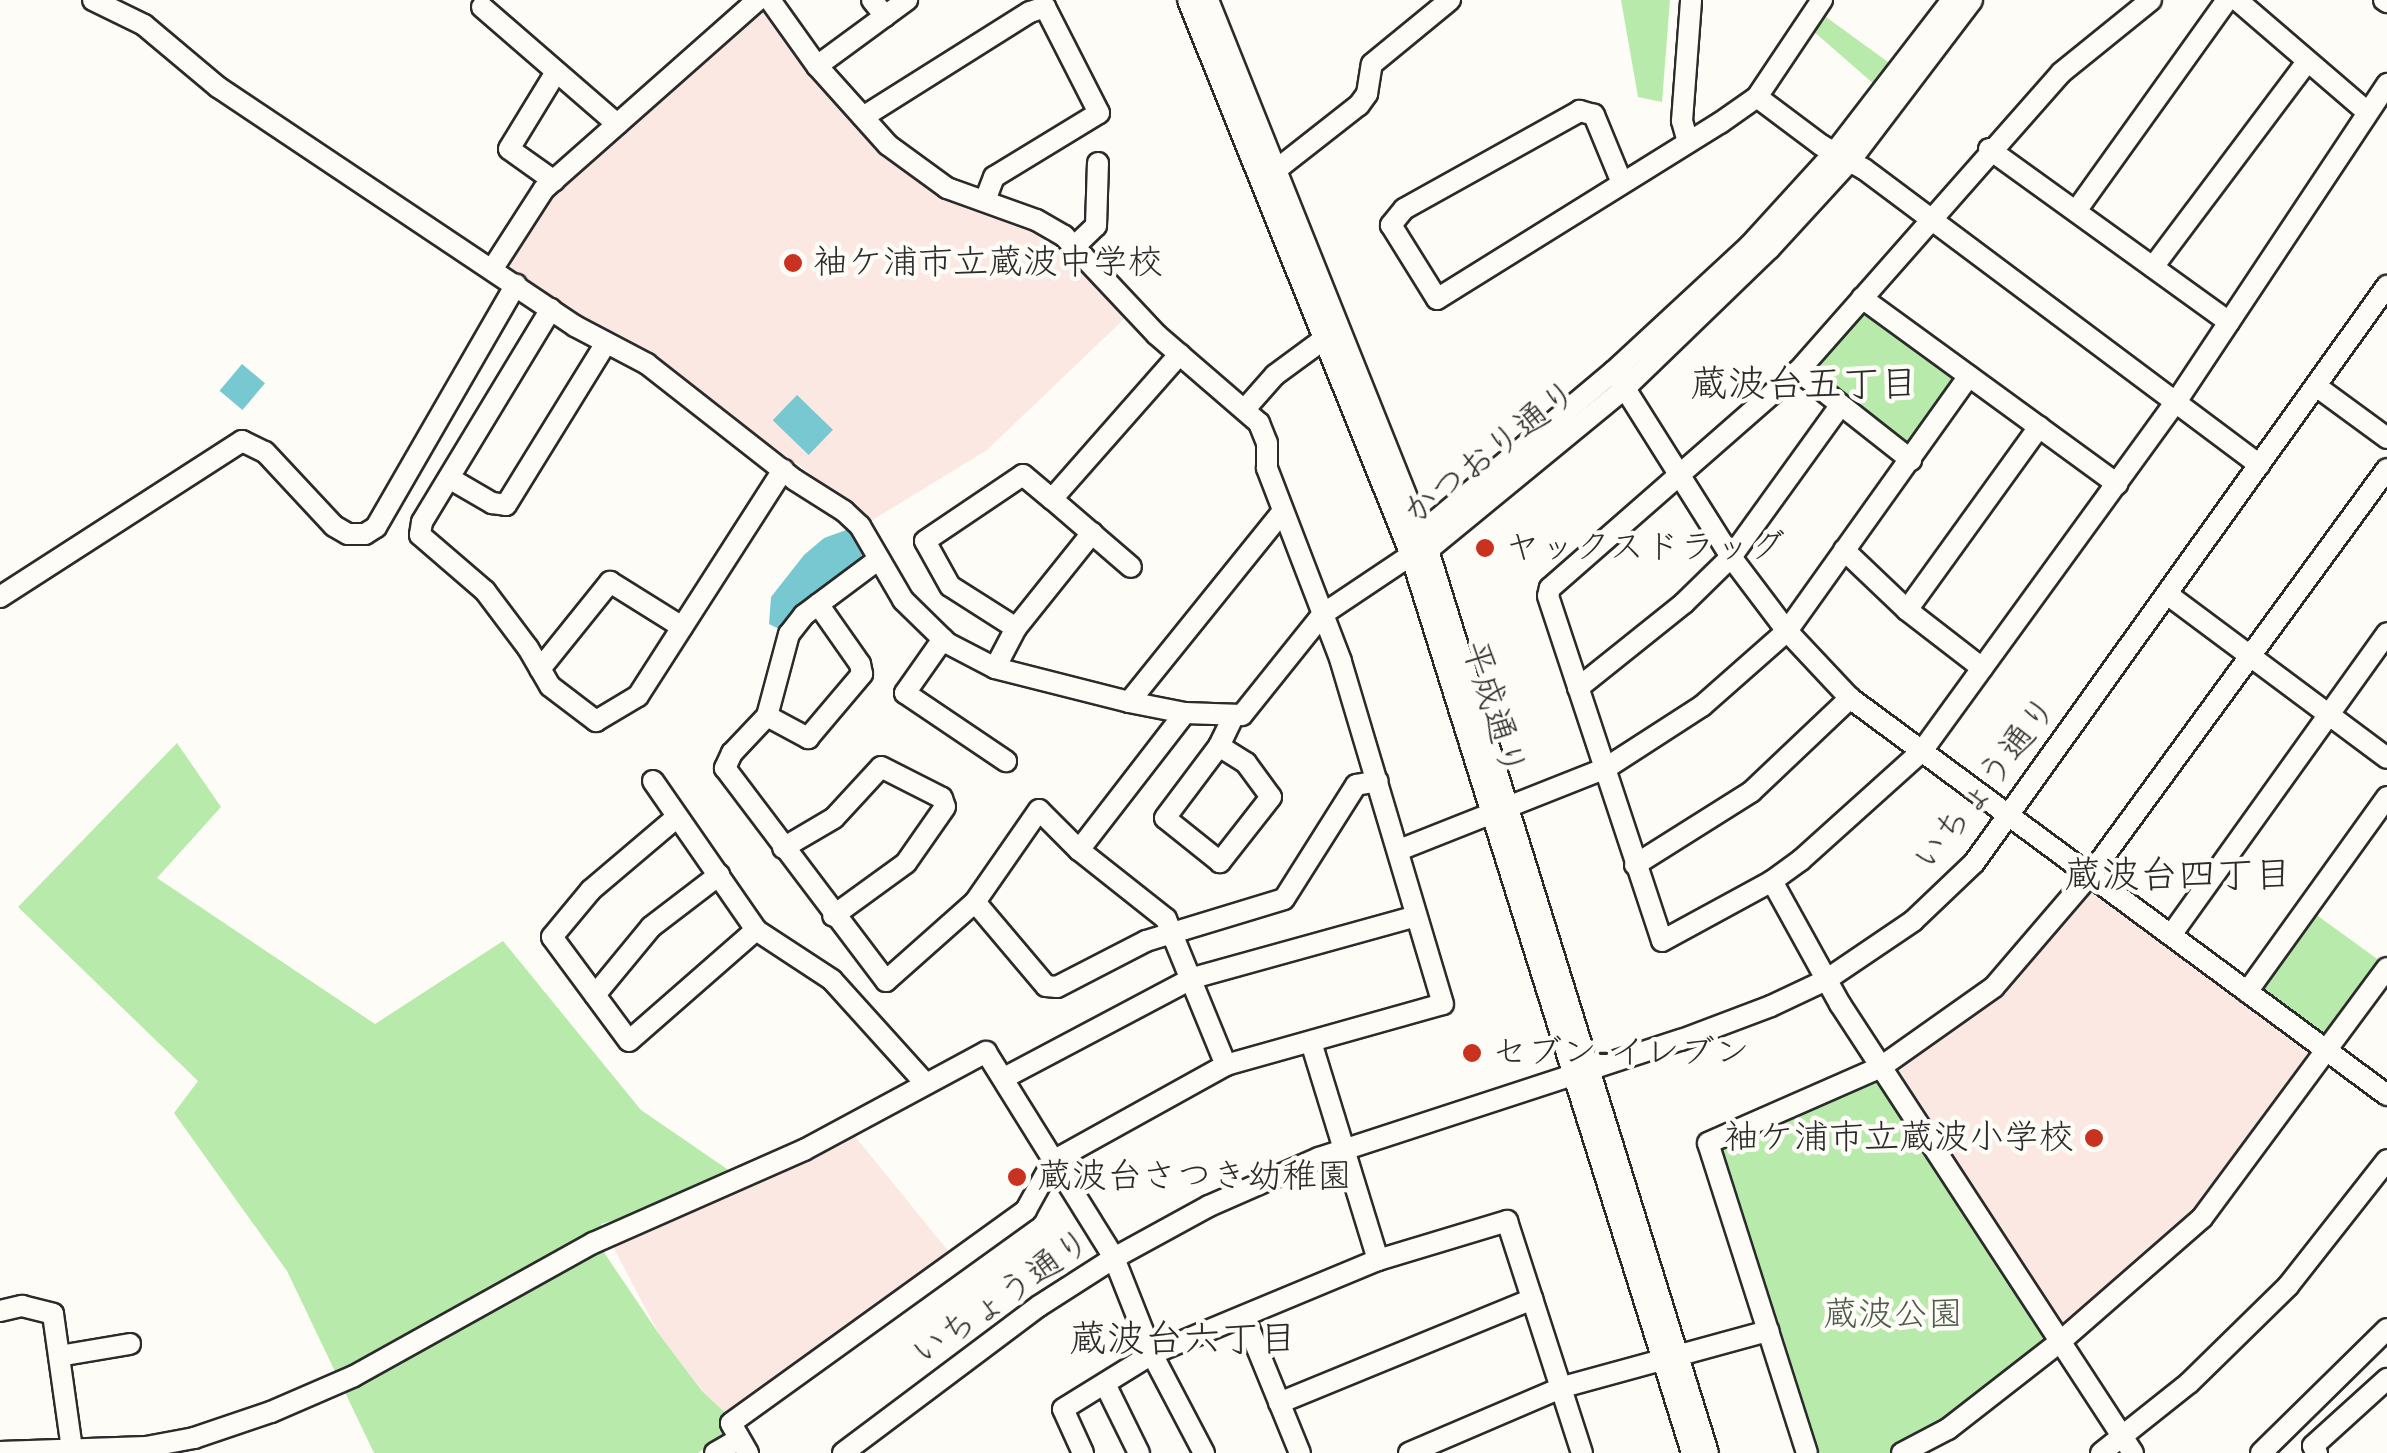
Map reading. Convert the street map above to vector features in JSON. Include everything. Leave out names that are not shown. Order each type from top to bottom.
[{"type":"street","points":[[93,0],[144,25],[218,87],[551,309],[647,364],[782,470],[844,511],[860,526],[903,600],[942,639],[995,668],[1129,702],[1185,713],[1234,715],[1219,746],[1166,818],[1220,862],[1271,797],[1246,763],[1219,746]]},
{"type":"street","points":[[493,268],[554,180],[758,0]]},
{"type":"street","points":[[715,1453],[744,1446],[731,1424],[1026,1210],[1053,1161],[1226,1065],[1443,1004],[1324,614],[1267,468],[1267,443],[1259,423],[1180,354],[1075,246],[1036,220],[923,174],[818,66],[770,0]]},
{"type":"street","points":[[818,66],[879,8],[907,0]]},
{"type":"street","name":"平成通り","points":[[1188,0],[1324,339],[1420,546]]},
{"type":"street","name":"平成通り","points":[[1208,0],[1420,546],[1670,1360],[1692,1453]]},
{"type":"street","points":[[1276,170],[1359,105],[1367,94],[1372,64],[1450,0]]},
{"type":"street","points":[[1688,142],[1682,121],[1690,0]]},
{"type":"street","points":[[1622,182],[1594,115],[1580,111],[1404,210],[1391,225],[1437,299],[1688,142],[1756,97],[1822,0]]},
{"type":"street","name":"かつおり通り","points":[[1843,156],[1952,0]]},
{"type":"street","name":"かつおり通り","points":[[1234,715],[1242,715],[1324,614],[1420,546],[1620,380],[1769,249],[1972,0]]},
{"type":"street","points":[[2151,0],[2061,72],[1988,149],[1932,222],[1798,370],[1550,588],[1548,596],[1662,941],[1772,881],[1922,751],[2176,402],[2387,84]]},
{"type":"street","points":[[2076,211],[2227,0]]},
{"type":"street","points":[[2237,0],[2367,112]]},
{"type":"street","points":[[482,7],[617,124]]},
{"type":"street","points":[[863,116],[1030,12],[1045,8],[1099,113],[994,177],[985,200]]},
{"type":"street","points":[[2152,267],[2306,63]]},
{"type":"street","points":[[554,180],[509,149],[556,72]]},
{"type":"street","points":[[1756,97],[1843,156],[2260,464]]},
{"type":"street","points":[[1988,149],[2229,322]]},
{"type":"street","points":[[1075,246],[1096,226],[1098,163]]},
{"type":"street","points":[[0,597],[242,441],[265,452],[334,526],[348,534],[365,534],[376,527],[516,285]]},
{"type":"street","name":"いちょう通り","points":[[842,1453],[872,1445],[1039,1306],[1114,1258],[1210,1206],[1344,1150],[1681,1040],[1826,980],[1938,900],[1974,863],[2387,286]]},
{"type":"street","points":[[1862,298],[2117,484]]},
{"type":"street","points":[[551,309],[422,522],[420,535],[484,591],[550,686],[596,721],[638,696],[782,470]]},
{"type":"street","points":[[1244,408],[1275,375],[1324,339]]},
{"type":"street","points":[[449,478],[492,503],[506,505],[606,343]]},
{"type":"street","points":[[1052,499],[1180,354]]},
{"type":"street","points":[[1798,370],[1912,460]]},
{"type":"street","points":[[1399,850],[1606,768],[1702,706],[1786,630],[1912,460],[1968,376]]},
{"type":"street","points":[[1620,380],[1731,557],[1786,630],[1850,698],[2387,1095]]},
{"type":"street","points":[[2316,386],[2387,438]]},
{"type":"street","points":[[1578,688],[1684,602],[1731,557],[1840,406]]},
{"type":"street","points":[[1907,610],[2039,428]]},
{"type":"street","points":[[1807,1453],[1708,1143],[1881,1067],[1994,988],[2090,875],[2387,468]]},
{"type":"street","points":[[1016,628],[950,586],[925,541],[1023,476],[1131,566]]},
{"type":"street","points":[[1129,702],[1284,510]]},
{"type":"street","points":[[995,668],[1016,628],[1092,533]]},
{"type":"street","points":[[1844,550],[1907,610],[1982,668]]},
{"type":"street","points":[[879,559],[818,604],[789,634],[767,716],[732,753],[725,768],[833,916],[886,981],[976,902],[1039,810],[1079,850],[1159,912],[1193,978],[1226,1065]]},
{"type":"street","points":[[540,669],[610,582],[682,628]]},
{"type":"street","points":[[2167,594],[2387,758]]},
{"type":"street","points":[[767,716],[808,738],[862,674],[860,664],[818,604]]},
{"type":"street","points":[[2171,935],[2387,633]]},
{"type":"street","points":[[942,639],[905,693],[1006,761]]},
{"type":"street","points":[[1635,865],[1752,792],[1850,698]]},
{"type":"street","points":[[1079,850],[1185,713]]},
{"type":"street","points":[[784,848],[834,818],[881,767],[942,798],[945,807],[906,864],[833,916]]},
{"type":"street","points":[[653,781],[756,930],[832,980],[925,1084]]},
{"type":"street","points":[[976,902],[1046,986],[1058,988],[1091,966],[1172,932],[1284,899],[1356,785],[1378,781]]},
{"type":"street","points":[[2247,992],[2387,796]]},
{"type":"street","points":[[677,817],[591,890],[552,936],[629,1041],[756,930]]},
{"type":"street","points":[[596,995],[652,926],[718,875]]},
{"type":"street","points":[[1772,881],[1826,980],[2128,1446]]},
{"type":"street","points":[[1004,1078],[1193,978],[1416,916]]},
{"type":"street","points":[[1902,1453],[1948,1428],[2061,1341],[2202,1218],[2387,968]]},
{"type":"street","points":[[1310,1042],[1378,1260]]},
{"type":"street","points":[[0,1452],[146,1446],[194,1438],[271,1412],[354,1376],[592,1243],[790,1157],[986,1052],[1114,1258],[1152,1354],[1204,1453]]},
{"type":"street","points":[[2102,1453],[2128,1446],[2288,1286],[2387,1160]]},
{"type":"street","points":[[1082,1453],[1064,1409],[1152,1354],[1378,1260],[1507,1221],[1582,1453]]},
{"type":"street","points":[[1279,1403],[1532,1300]]},
{"type":"street","points":[[0,1311],[22,1306],[53,1314],[72,1450]]},
{"type":"street","points":[[1244,1316],[1300,1453]]},
{"type":"street","points":[[2260,1453],[2387,1329]]},
{"type":"street","points":[[1409,1453],[1563,1387],[1768,1331]]},
{"type":"street","points":[[59,1356],[130,1344]]},
{"type":"street","name":"平成通り","points":[[1670,1360],[1708,1453]]},
{"type":"street","points":[[2317,1453],[2313,1446],[2387,1379]]},
{"type":"street","points":[[1106,1384],[1138,1453]]},
{"type":"shaded area","name":"袖ケ浦市立蔵波中学校","points":[[764,5],[894,164],[929,187],[1034,229],[1072,256],[1125,318],[987,450],[866,524],[835,492],[743,424],[503,270],[557,188]]},
{"type":"shaded area","name":"袖ケ浦市立蔵波小学校","points":[[2089,889],[2315,1050],[2194,1209],[2065,1326],[1892,1068]]},
{"type":"shaded area","points":[[849,1129],[949,1252],[732,1419],[702,1391],[659,1334],[609,1239]]},
{"type":"green space","points":[[1621,0],[1670,0],[1662,102],[1638,97]]},
{"type":"green space","points":[[1815,9],[1899,70],[1883,92],[1804,23]]},
{"type":"green space","points":[[1862,298],[1969,376],[1912,454],[1805,376]]},
{"type":"green space","points":[[177,743],[221,807],[157,878],[375,1024],[503,941],[641,1110],[746,1182],[601,1224],[605,1254],[702,1391],[732,1419],[720,1438],[698,1453],[374,1453],[287,1271],[174,1113],[198,1081],[18,907]]},
{"type":"green space","points":[[2318,916],[2380,961],[2325,1037],[2261,992],[2259,986],[2308,917]]},
{"type":"green space","name":"蔵波公園","points":[[1871,1077],[1885,1086],[2061,1341],[1902,1453],[1807,1453],[1708,1143]]},
{"type":"water","points":[[242,364],[265,383],[242,410],[220,391]]},
{"type":"water","points":[[797,395],[833,430],[809,455],[773,420]]},
{"type":"water","points":[[849,529],[865,549],[856,567],[804,602],[779,629],[769,624],[771,597],[804,555],[824,538]]},
{"type":"place","name":"袖ケ浦市立蔵波中学校","points":[[793,263]]},
{"type":"place","name":"ヤックスドラッグ","points":[[1485,548]]},
{"type":"place","name":"セブン-イレブン","points":[[1472,1053]]},
{"type":"place","name":"袖ケ浦市立蔵波小学校","points":[[2094,1138]]},
{"type":"place","name":"蔵波台さつき幼稚園","points":[[1017,1177]]},
{"type":"district","name":"蔵波台五丁目","points":[[1804,385]]},
{"type":"district","name":"蔵波台四丁目","points":[[2178,876]]},
{"type":"district","name":"蔵波台六丁目","points":[[1183,1340]]}]
